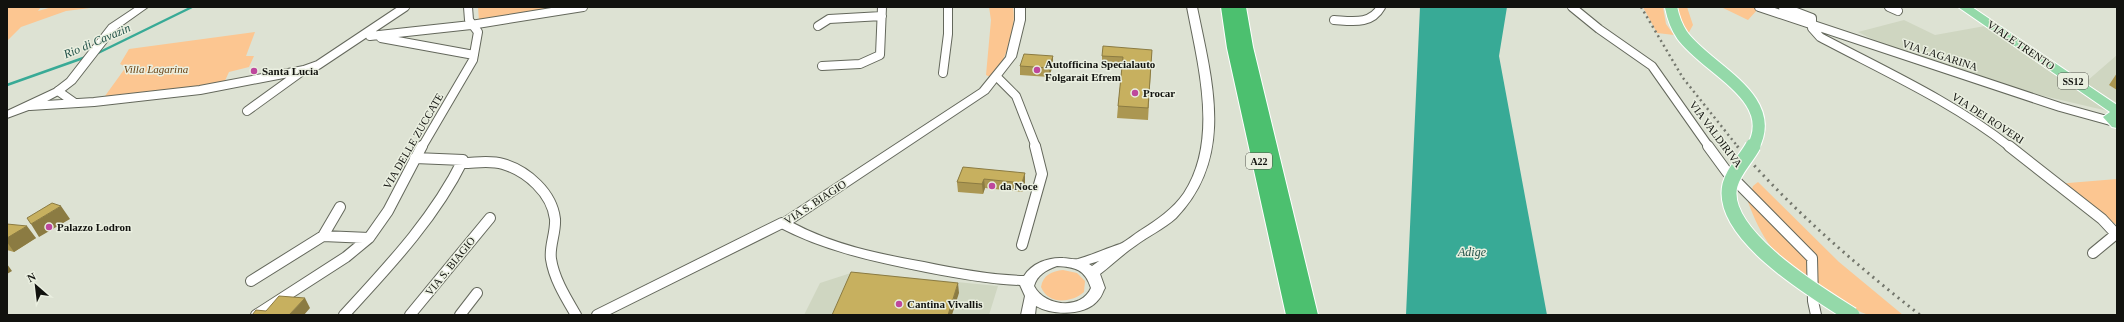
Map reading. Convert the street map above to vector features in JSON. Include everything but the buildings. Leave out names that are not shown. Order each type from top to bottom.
[{"type":"highway","name":"A22","points":[[1228,7],[1239,71],[1295,315]]},
{"type":"highway","name":"A22","points":[[1239,7],[1246,47],[1309,315]]},
{"type":"main road","points":[[7,115],[30,106],[71,81],[113,27],[142,7]]},
{"type":"main road","name":"VIA S. BIAGIO","points":[[782,222],[790,219],[984,91],[997,77],[1011,57],[1020,20],[1020,7]]},
{"type":"main road","points":[[1092,273],[1130,244],[1171,216],[1186,198],[1199,178],[1205,160],[1209,127],[1202,66],[1192,7]]},
{"type":"main road","points":[[1671,7],[1674,23],[1678,31],[1694,48],[1743,90],[1754,105],[1760,120],[1758,138],[1739,167],[1730,186],[1732,205],[1737,218],[1768,258],[1805,286],[1852,315]]},
{"type":"main road","name":"VIALE TRENTO","points":[[1964,7],[2116,118]]},
{"type":"main road","points":[[782,222],[796,231],[859,254],[997,280],[1028,280]]},
{"type":"main road","points":[[1078,264],[1130,244]]},
{"type":"main road","points":[[1068,262],[1078,264],[1092,273],[1097,280],[1098,288],[1095,296],[1089,302],[1069,310],[1042,312],[1028,293],[1028,280],[1032,274],[1048,264],[1068,262]]},
{"type":"main road","points":[[1028,315],[1031,298]]},
{"type":"street","points":[[30,106],[75,103],[200,90],[304,70],[318,65],[366,36],[405,7]]},
{"type":"street","points":[[468,7],[467,14],[471,25]]},
{"type":"street","points":[[366,36],[471,25],[583,7]]},
{"type":"street","points":[[822,66],[862,64],[872,62],[880,55],[882,7]]},
{"type":"street","points":[[943,73],[948,24],[948,7]]},
{"type":"street","points":[[1334,20],[1369,20],[1377,15],[1380,7]]},
{"type":"street","name":"VIA VALDIRIVA","points":[[1572,7],[1599,29],[1652,66],[1727,172],[1812,258],[1813,301],[1816,315]]},
{"type":"street","name":"VIA LAGARINA","points":[[1759,7],[2060,107],[2116,118]]},
{"type":"street","points":[[1783,7],[1812,18],[1814,25]]},
{"type":"street","points":[[1889,7],[1898,11]]},
{"type":"street","points":[[818,26],[829,19],[882,16]]},
{"type":"street","name":"VIA DELLE ZUCCATE","points":[[256,315],[340,261],[369,238],[388,210],[415,158],[473,60],[478,32],[471,25]]},
{"type":"street","name":"VIA DEI ROVERI","points":[[1814,25],[1812,28],[1820,37],[1954,109],[1994,134],[2051,177],[2102,219],[2116,234],[2093,253]]},
{"type":"street","points":[[366,36],[470,53],[474,55]]},
{"type":"street","points":[[247,111],[304,70]]},
{"type":"street","points":[[997,77],[1016,96],[1038,152],[1042,174],[1022,245]]},
{"type":"street","points":[[58,90],[75,103]]},
{"type":"street","points":[[415,158],[463,160],[463,163],[502,164],[526,176],[541,190],[551,204],[555,219],[551,258],[561,286],[576,315]]},
{"type":"street","points":[[344,315],[416,233],[463,163]]},
{"type":"street","points":[[251,281],[323,236],[340,207]]},
{"type":"street","name":"VIA S. BIAGIO","points":[[410,315],[490,218]]},
{"type":"street","name":"VIA S. BIAGIO","points":[[597,315],[782,222]]},
{"type":"street","points":[[323,236],[369,238]]},
{"type":"street","points":[[460,315],[477,293]]},
{"type":"shaded area","points":[[1904,20],[1935,35],[1985,26],[2108,111],[2027,92],[1878,42],[1858,32]]},
{"type":"shaded area","points":[[2117,55],[2117,103],[2090,86],[2087,81]]},
{"type":"shaded area","points":[[854,272],[998,286],[989,315],[952,315],[959,293],[838,315],[804,315],[820,283]]},
{"type":"green space","points":[[7,7],[41,7],[38,11],[52,7],[98,7],[66,11],[21,27],[7,41]]},
{"type":"green space","points":[[478,7],[576,7],[479,21]]},
{"type":"green space","points":[[989,7],[1013,7],[1014,16],[1012,35],[1006,53],[992,78],[986,75],[991,20]]},
{"type":"green space","points":[[1643,7],[1663,7],[1666,24],[1674,35],[1657,33]]},
{"type":"green space","points":[[1678,7],[1687,7],[1693,25],[1688,34],[1678,16]]},
{"type":"green space","points":[[1721,7],[1753,7],[1758,9],[1748,20]]},
{"type":"green space","name":"Villa Lagarina","points":[[255,32],[246,56],[254,56],[249,67],[229,72],[224,83],[105,100],[105,96],[126,67],[120,64],[129,49]]},
{"type":"green space","points":[[2117,179],[2117,225],[2056,184]]},
{"type":"green space","points":[[1758,182],[1839,262],[1903,315],[1874,316],[1860,312],[1833,297],[1779,256],[1764,237],[1748,202],[1753,186]]},
{"type":"green space","points":[[1063,270],[1077,273],[1085,281],[1084,292],[1079,296],[1067,300],[1061,300],[1049,297],[1044,293],[1041,287],[1044,279],[1055,271]]},
{"type":"water","name":"Adige","points":[[1420,7],[1507,7],[1499,56],[1547,315],[1406,315]]},
{"type":"waterway","name":"Rio di Cavazin","points":[[96,54],[192,7]]},
{"type":"waterway","name":"Rio di Cavazin","points":[[7,85],[86,57]]},
{"type":"railway","points":[[1641,7],[1683,78],[1738,147]]},
{"type":"railway","points":[[1737,146],[1801,214],[1848,256],[1920,315]]},
{"type":"place","name":"Autofficina Specialauto Folgarait Efrem","points":[[1037,70]]},
{"type":"place","name":"Santa Lucia","points":[[254,71]]},
{"type":"place","name":"Procar","points":[[1135,93]]},
{"type":"place","name":"da Noce","points":[[992,186]]},
{"type":"place","name":"Palazzo Lodron","points":[[49,227]]},
{"type":"place","name":"Cantina Vivallis","points":[[899,304]]}]
